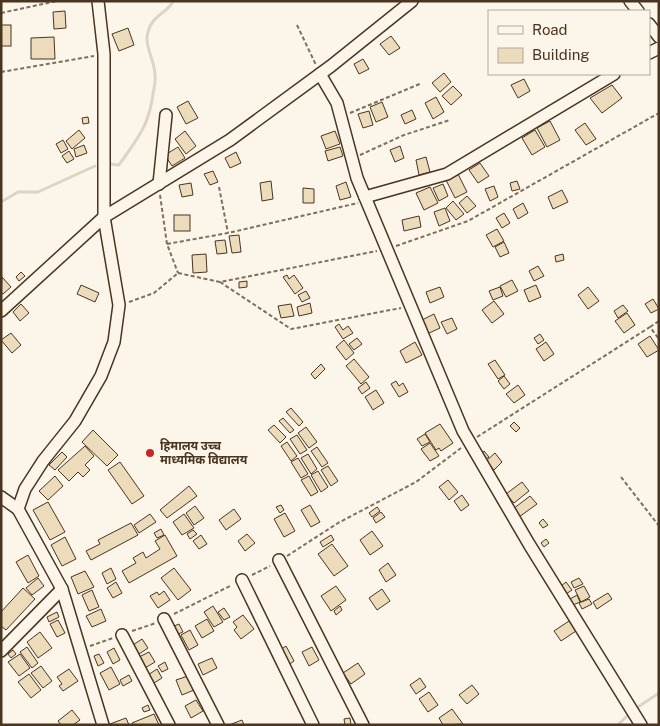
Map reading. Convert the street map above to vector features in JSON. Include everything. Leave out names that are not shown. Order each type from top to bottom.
[{"type":"street","points":[[18,509],[25,489],[43,461],[76,421],[101,376],[114,342],[119,305],[104,217],[104,54],[98,1]]},
{"type":"street","points":[[1,311],[104,217],[230,140],[320,74],[412,1]]},
{"type":"street","points":[[650,25],[659,37]]},
{"type":"street","points":[[320,74],[337,104],[354,158],[357,178],[410,306],[470,442],[529,544],[641,725]]},
{"type":"street","points":[[366,199],[447,174],[612,75]]},
{"type":"street","points":[[158,184],[166,115]]},
{"type":"street","points":[[1,497],[18,509],[62,589],[103,725]]},
{"type":"street","points":[[279,560],[363,725]]},
{"type":"street","points":[[242,580],[313,725]]},
{"type":"street","points":[[1,651],[62,589]]},
{"type":"street","points":[[164,619],[218,725]]},
{"type":"street","points":[[122,635],[169,725]]},
{"type":"path","points":[[1,13],[42,2],[56,1]]},
{"type":"path","points":[[297,25],[320,74]]},
{"type":"path","points":[[1,72],[104,54]]},
{"type":"path","points":[[341,116],[422,83]]},
{"type":"path","points":[[220,282],[386,249],[468,221],[659,113]]},
{"type":"path","points":[[354,158],[404,135],[450,120]]},
{"type":"path","points":[[158,184],[167,244],[178,273]]},
{"type":"path","points":[[219,187],[228,233]]},
{"type":"path","points":[[167,244],[228,233],[366,199]]},
{"type":"path","points":[[119,305],[154,293],[178,273]]},
{"type":"path","points":[[178,273],[220,282],[291,329],[410,306]]},
{"type":"path","points":[[79,650],[164,619],[279,560],[338,523],[416,482],[470,442],[659,322]]},
{"type":"path","points":[[650,326],[659,339]]},
{"type":"path","points":[[621,477],[659,526]]},
{"type":"building","points":[[65,11],[66,28],[54,29],[53,12]]},
{"type":"building","points":[[1,25],[11,25],[11,46],[1,46]]},
{"type":"building","points":[[128,28],[134,45],[119,51],[112,34]]},
{"type":"building","points":[[391,36],[400,48],[389,55],[380,44]]},
{"type":"building","points":[[54,37],[55,59],[31,59],[31,38]]},
{"type":"building","points":[[363,59],[369,69],[359,74],[354,64]]},
{"type":"building","points":[[444,73],[451,82],[440,92],[432,83]]},
{"type":"building","points":[[524,79],[530,91],[518,98],[511,85]]},
{"type":"building","points":[[612,85],[622,98],[602,113],[590,98]]},
{"type":"building","points":[[453,86],[462,95],[451,105],[442,96]]},
{"type":"building","points":[[436,97],[444,112],[433,119],[425,103]]},
{"type":"building","points":[[188,101],[198,118],[186,124],[177,107]]},
{"type":"building","points":[[382,102],[388,117],[376,122],[370,107]]},
{"type":"building","points":[[412,110],[416,119],[405,124],[401,115]]},
{"type":"building","points":[[369,111],[373,125],[363,128],[358,114]]},
{"type":"building","points":[[88,117],[89,123],[83,124],[82,118]]},
{"type":"building","points":[[550,121],[560,140],[547,147],[537,128]]},
{"type":"building","points":[[585,123],[596,139],[586,145],[575,130]]},
{"type":"building","points":[[79,130],[85,138],[72,149],[66,141]]},
{"type":"building","points":[[535,130],[545,147],[532,155],[522,138]]},
{"type":"building","points":[[185,131],[196,146],[186,154],[175,139]]},
{"type":"building","points":[[335,131],[340,144],[326,149],[321,136]]},
{"type":"building","points":[[63,140],[68,149],[61,153],[56,144]]},
{"type":"building","points":[[84,145],[87,153],[76,157],[74,149]]},
{"type":"building","points":[[400,146],[404,158],[395,162],[390,150]]},
{"type":"building","points":[[178,147],[185,158],[172,166],[165,155]]},
{"type":"building","points":[[340,147],[343,156],[328,161],[325,151]]},
{"type":"building","points":[[69,151],[74,159],[67,163],[62,156]]},
{"type":"building","points":[[236,152],[241,163],[230,168],[225,158]]},
{"type":"building","points":[[426,157],[430,172],[419,175],[416,160]]},
{"type":"building","points":[[480,163],[489,176],[478,183],[469,170]]},
{"type":"building","points":[[213,171],[218,182],[210,185],[204,174]]},
{"type":"building","points":[[458,174],[467,192],[455,198],[446,180]]},
{"type":"building","points":[[271,181],[273,199],[262,201],[260,183]]},
{"type":"building","points":[[517,181],[520,189],[512,191],[510,183]]},
{"type":"building","points":[[346,182],[351,197],[340,200],[336,186]]},
{"type":"building","points":[[191,183],[193,195],[182,197],[179,185]]},
{"type":"building","points":[[443,184],[448,196],[439,201],[433,188]]},
{"type":"building","points":[[494,186],[498,197],[490,201],[485,189]]},
{"type":"building","points":[[430,187],[438,203],[424,210],[416,193]]},
{"type":"building","points":[[303,188],[314,189],[314,203],[303,203]]},
{"type":"building","points":[[562,190],[568,202],[553,209],[548,197]]},
{"type":"building","points":[[467,196],[476,206],[467,213],[459,203]]},
{"type":"building","points":[[453,201],[464,214],[456,220],[446,208]]},
{"type":"building","points":[[523,203],[528,213],[518,219],[513,209]]},
{"type":"building","points":[[445,208],[450,221],[439,226],[434,212]]},
{"type":"building","points":[[504,213],[510,223],[502,228],[496,218]]},
{"type":"building","points":[[174,215],[190,215],[190,231],[174,231]]},
{"type":"building","points":[[419,216],[421,227],[404,231],[402,220]]},
{"type":"building","points":[[497,229],[504,241],[493,247],[486,235]]},
{"type":"building","points":[[239,235],[241,252],[232,253],[229,236]]},
{"type":"building","points":[[225,240],[227,253],[217,254],[215,241]]},
{"type":"building","points":[[504,242],[509,253],[500,257],[495,247]]},
{"type":"building","points":[[206,254],[207,272],[193,273],[192,255]]},
{"type":"building","points":[[563,254],[564,260],[556,262],[555,256]]},
{"type":"building","points":[[538,266],[544,276],[534,281],[529,271]]},
{"type":"building","points":[[21,272],[25,276],[19,281],[16,277]]},
{"type":"building","points":[[287,275],[289,279],[294,275],[303,288],[295,294],[283,277]]},
{"type":"building","points":[[2,277],[11,287],[3,294],[1,293]]},
{"type":"building","points":[[512,280],[518,291],[506,297],[500,286]]},
{"type":"building","points":[[247,281],[247,287],[239,288],[239,282]]},
{"type":"building","points":[[81,285],[99,293],[95,302],[77,294]]},
{"type":"building","points":[[536,285],[541,297],[529,302],[524,290]]},
{"type":"building","points":[[440,287],[444,297],[430,303],[426,292]]},
{"type":"building","points":[[500,287],[503,296],[493,300],[489,291]]},
{"type":"building","points":[[588,287],[599,301],[588,309],[578,295]]},
{"type":"building","points":[[306,291],[310,298],[302,302],[298,295]]},
{"type":"building","points":[[653,299],[659,309],[651,313],[645,304]]},
{"type":"building","points":[[494,301],[504,314],[492,323],[482,310]]},
{"type":"building","points":[[310,303],[312,313],[299,316],[297,307]]},
{"type":"building","points":[[21,304],[29,313],[20,321],[13,312]]},
{"type":"building","points":[[291,304],[294,316],[281,318],[278,306]]},
{"type":"building","points":[[623,305],[628,311],[618,318],[614,311]]},
{"type":"building","points":[[627,313],[635,325],[624,333],[615,321]]},
{"type":"building","points":[[434,314],[440,328],[427,334],[420,321]]},
{"type":"building","points":[[452,318],[457,329],[447,334],[441,322]]},
{"type":"building","points":[[339,324],[343,330],[348,326],[353,333],[343,339],[335,327]]},
{"type":"building","points":[[11,333],[21,345],[12,353],[1,340]]},
{"type":"building","points":[[540,334],[544,340],[538,344],[534,338]]},
{"type":"building","points":[[650,336],[659,350],[647,357],[638,344]]},
{"type":"building","points":[[357,338],[362,344],[354,350],[349,344]]},
{"type":"building","points":[[344,340],[354,353],[346,360],[336,347]]},
{"type":"building","points":[[415,342],[422,355],[406,363],[400,351]]},
{"type":"building","points":[[546,342],[554,354],[544,361],[536,349]]},
{"type":"building","points":[[354,359],[369,377],[361,384],[346,366]]},
{"type":"building","points":[[495,360],[505,375],[498,379],[488,364]]},
{"type":"building","points":[[321,364],[325,369],[315,379],[311,374]]},
{"type":"building","points":[[504,376],[510,384],[504,389],[498,381]]},
{"type":"building","points":[[396,381],[399,386],[403,383],[408,392],[399,397],[391,384]]},
{"type":"building","points":[[366,382],[370,388],[362,394],[358,388]]},
{"type":"building","points":[[518,385],[525,395],[514,403],[506,394]]},
{"type":"building","points":[[376,390],[384,403],[373,410],[365,397]]},
{"type":"building","points":[[291,408],[303,422],[299,426],[286,412]]},
{"type":"building","points":[[283,418],[294,430],[290,433],[279,421]]},
{"type":"building","points":[[514,422],[520,428],[516,432],[510,426]]},
{"type":"building","points":[[440,424],[453,443],[441,451],[439,448],[436,450],[425,433]]},
{"type":"building","points":[[274,425],[286,437],[280,443],[268,430]]},
{"type":"building","points":[[306,427],[317,442],[309,448],[298,433]]},
{"type":"building","points":[[93,430],[118,455],[107,466],[82,442]]},
{"type":"building","points":[[425,434],[430,442],[422,446],[417,439]]},
{"type":"building","points":[[297,435],[307,450],[300,454],[290,439]]},
{"type":"building","points":[[287,442],[297,456],[291,461],[281,446]]},
{"type":"building","points":[[430,443],[439,456],[430,461],[421,449]]},
{"type":"building","points":[[85,446],[94,456],[85,465],[90,470],[83,477],[78,472],[69,481],[58,470]]},
{"type":"building","points":[[317,447],[328,463],[322,467],[311,451]]},
{"type":"building","points":[[484,451],[489,457],[484,460],[480,454]]},
{"type":"building","points":[[62,452],[67,457],[55,470],[49,465]]},
{"type":"building","points":[[495,453],[502,462],[494,470],[486,461]]},
{"type":"building","points":[[308,454],[317,469],[311,474],[301,458]]},
{"type":"building","points":[[298,458],[308,474],[301,478],[291,462]]},
{"type":"building","points":[[120,462],[144,496],[132,504],[108,470]]},
{"type":"building","points":[[328,466],[338,481],[331,486],[321,470]]},
{"type":"building","points":[[318,471],[328,487],[321,492],[311,475]]},
{"type":"building","points":[[55,476],[63,486],[48,500],[39,491]]},
{"type":"building","points":[[309,476],[318,492],[311,496],[301,480]]},
{"type":"building","points":[[448,480],[458,492],[449,500],[439,487]]},
{"type":"building","points":[[522,482],[529,491],[514,503],[506,494]]},
{"type":"building","points":[[189,486],[197,496],[167,518],[160,510]]},
{"type":"building","points":[[462,495],[469,505],[461,511],[454,501]]},
{"type":"building","points":[[530,496],[537,504],[519,517],[513,509]]},
{"type":"building","points":[[48,502],[65,532],[50,540],[33,510]]},
{"type":"building","points":[[281,505],[284,510],[280,513],[276,507]]},
{"type":"building","points":[[310,505],[320,522],[311,527],[301,510]]},
{"type":"building","points":[[195,506],[204,518],[194,525],[186,513]]},
{"type":"building","points":[[377,507],[380,511],[372,517],[369,513]]},
{"type":"building","points":[[234,509],[241,519],[226,530],[219,520]]},
{"type":"building","points":[[381,512],[385,517],[376,523],[373,518]]},
{"type":"building","points":[[285,513],[295,531],[284,537],[274,519]]},
{"type":"building","points":[[150,514],[156,522],[139,533],[134,525]]},
{"type":"building","points":[[184,514],[194,528],[182,535],[173,522]]},
{"type":"building","points":[[543,519],[548,525],[543,528],[539,523]]},
{"type":"building","points":[[131,523],[138,535],[91,560],[86,551],[100,544],[98,540]]},
{"type":"building","points":[[161,529],[164,535],[157,538],[154,533]]},
{"type":"building","points":[[193,530],[197,534],[190,539],[187,534]]},
{"type":"building","points":[[372,531],[383,546],[370,555],[360,540]]},
{"type":"building","points":[[247,534],[255,543],[245,551],[238,541]]},
{"type":"building","points":[[165,535],[177,556],[129,583],[122,571],[136,563],[133,558],[143,552],[146,558],[160,549],[155,541]]},
{"type":"building","points":[[201,535],[207,544],[199,549],[193,541]]},
{"type":"building","points":[[331,535],[334,540],[323,547],[320,542]]},
{"type":"building","points":[[65,537],[76,559],[62,566],[51,545]]},
{"type":"building","points":[[546,539],[549,543],[544,547],[541,543]]},
{"type":"building","points":[[332,544],[348,566],[334,576],[318,554]]},
{"type":"building","points":[[28,555],[39,576],[28,583],[16,562]]},
{"type":"building","points":[[388,563],[396,575],[386,582],[379,570]]},
{"type":"building","points":[[111,568],[116,579],[107,584],[102,573]]},
{"type":"building","points":[[174,568],[191,590],[178,600],[161,578]]},
{"type":"building","points":[[85,571],[94,587],[78,594],[71,577]]},
{"type":"building","points":[[38,578],[44,586],[32,595],[26,588]]},
{"type":"building","points":[[579,578],[583,584],[574,588],[571,582]]},
{"type":"building","points":[[116,582],[122,593],[113,598],[107,588]]},
{"type":"building","points":[[566,582],[572,590],[566,594],[561,586]]},
{"type":"building","points":[[336,586],[346,600],[331,611],[321,596]]},
{"type":"building","points":[[584,586],[590,597],[581,602],[575,590]]},
{"type":"building","points":[[23,588],[35,599],[6,630],[1,626],[1,612]]},
{"type":"building","points":[[382,589],[390,601],[377,610],[369,598]]},
{"type":"building","points":[[92,590],[99,607],[89,611],[82,595]]},
{"type":"building","points":[[164,591],[170,600],[158,608],[150,596],[157,592],[159,595]]},
{"type":"building","points":[[608,593],[612,599],[597,609],[593,602]]},
{"type":"building","points":[[577,595],[580,602],[573,605],[570,599]]},
{"type":"building","points":[[589,599],[592,604],[582,609],[579,603]]},
{"type":"building","points":[[213,606],[223,622],[214,627],[204,612]]},
{"type":"building","points":[[340,606],[342,610],[336,615],[334,611]]},
{"type":"building","points":[[224,608],[230,617],[224,620],[218,612]]},
{"type":"building","points":[[101,609],[106,621],[92,627],[86,616]]},
{"type":"building","points":[[57,612],[59,617],[49,622],[47,617]]},
{"type":"building","points":[[243,615],[254,629],[241,639],[234,630],[237,627],[233,622]]},
{"type":"building","points":[[207,619],[214,631],[202,638],[195,626]]},
{"type":"building","points":[[58,620],[65,633],[57,637],[50,624]]},
{"type":"building","points":[[569,621],[576,631],[561,641],[554,631]]},
{"type":"building","points":[[179,624],[183,632],[176,635],[172,627]]},
{"type":"building","points":[[190,630],[198,645],[189,650],[181,635]]},
{"type":"building","points":[[40,632],[52,648],[38,658],[27,642]]},
{"type":"building","points":[[142,639],[148,648],[139,654],[133,645]]},
{"type":"building","points":[[286,646],[294,661],[287,666],[279,651]]},
{"type":"building","points":[[27,647],[38,663],[32,668],[20,652]]},
{"type":"building","points":[[312,647],[319,660],[309,666],[302,652]]},
{"type":"building","points":[[114,648],[120,660],[113,664],[107,652]]},
{"type":"building","points":[[13,650],[16,654],[11,658],[8,654]]},
{"type":"building","points":[[149,652],[155,662],[145,668],[139,657]]},
{"type":"building","points":[[20,654],[30,668],[19,676],[8,662]]},
{"type":"building","points":[[99,654],[104,663],[98,666],[94,656]]},
{"type":"building","points":[[212,658],[217,668],[203,675],[198,664]]},
{"type":"building","points":[[165,662],[168,669],[162,672],[158,666]]},
{"type":"building","points":[[358,663],[365,674],[351,684],[343,673]]},
{"type":"building","points":[[41,666],[52,681],[43,688],[31,673]]},
{"type":"building","points":[[111,667],[120,684],[109,690],[100,673]]},
{"type":"building","points":[[69,669],[78,681],[63,691],[59,686],[62,684],[57,677]]},
{"type":"building","points":[[157,669],[162,678],[154,683],[148,675]]},
{"type":"building","points":[[29,674],[41,690],[31,698],[18,682]]},
{"type":"building","points":[[129,675],[132,681],[123,686],[120,680]]},
{"type":"building","points":[[188,676],[194,690],[182,695],[176,680]]},
{"type":"building","points":[[420,678],[426,687],[416,694],[410,685]]},
{"type":"building","points":[[472,685],[479,694],[467,704],[459,695]]},
{"type":"building","points":[[429,692],[438,705],[428,712],[419,699]]},
{"type":"building","points":[[196,700],[203,711],[191,718],[185,706]]},
{"type":"building","points":[[148,705],[150,710],[144,712],[142,708]]},
{"type":"building","points":[[452,709],[463,724],[443,725],[439,718]]},
{"type":"building","points":[[72,710],[80,720],[73,725],[61,725],[58,721]]},
{"type":"building","points":[[154,714],[159,725],[133,725],[132,723]]},
{"type":"building","points":[[126,718],[129,725],[110,725],[110,724]]},
{"type":"building","points":[[350,718],[351,725],[345,725],[344,719]]},
{"type":"building","points":[[242,720],[244,725],[229,725]]},
{"type":"waterway","points":[[109,164],[119,165],[137,140],[149,115],[155,70],[147,37],[152,23],[173,1]]},
{"type":"waterway","points":[[1,202],[18,192],[38,192],[95,166]]},
{"type":"waterway","points":[[635,709],[659,693]]},
{"type":"waterway","points":[[618,725],[630,713]]},
{"type":"place","name":"हिमालय उच्च माध्यमिक विद्यालय","points":[[150,453]]}]
